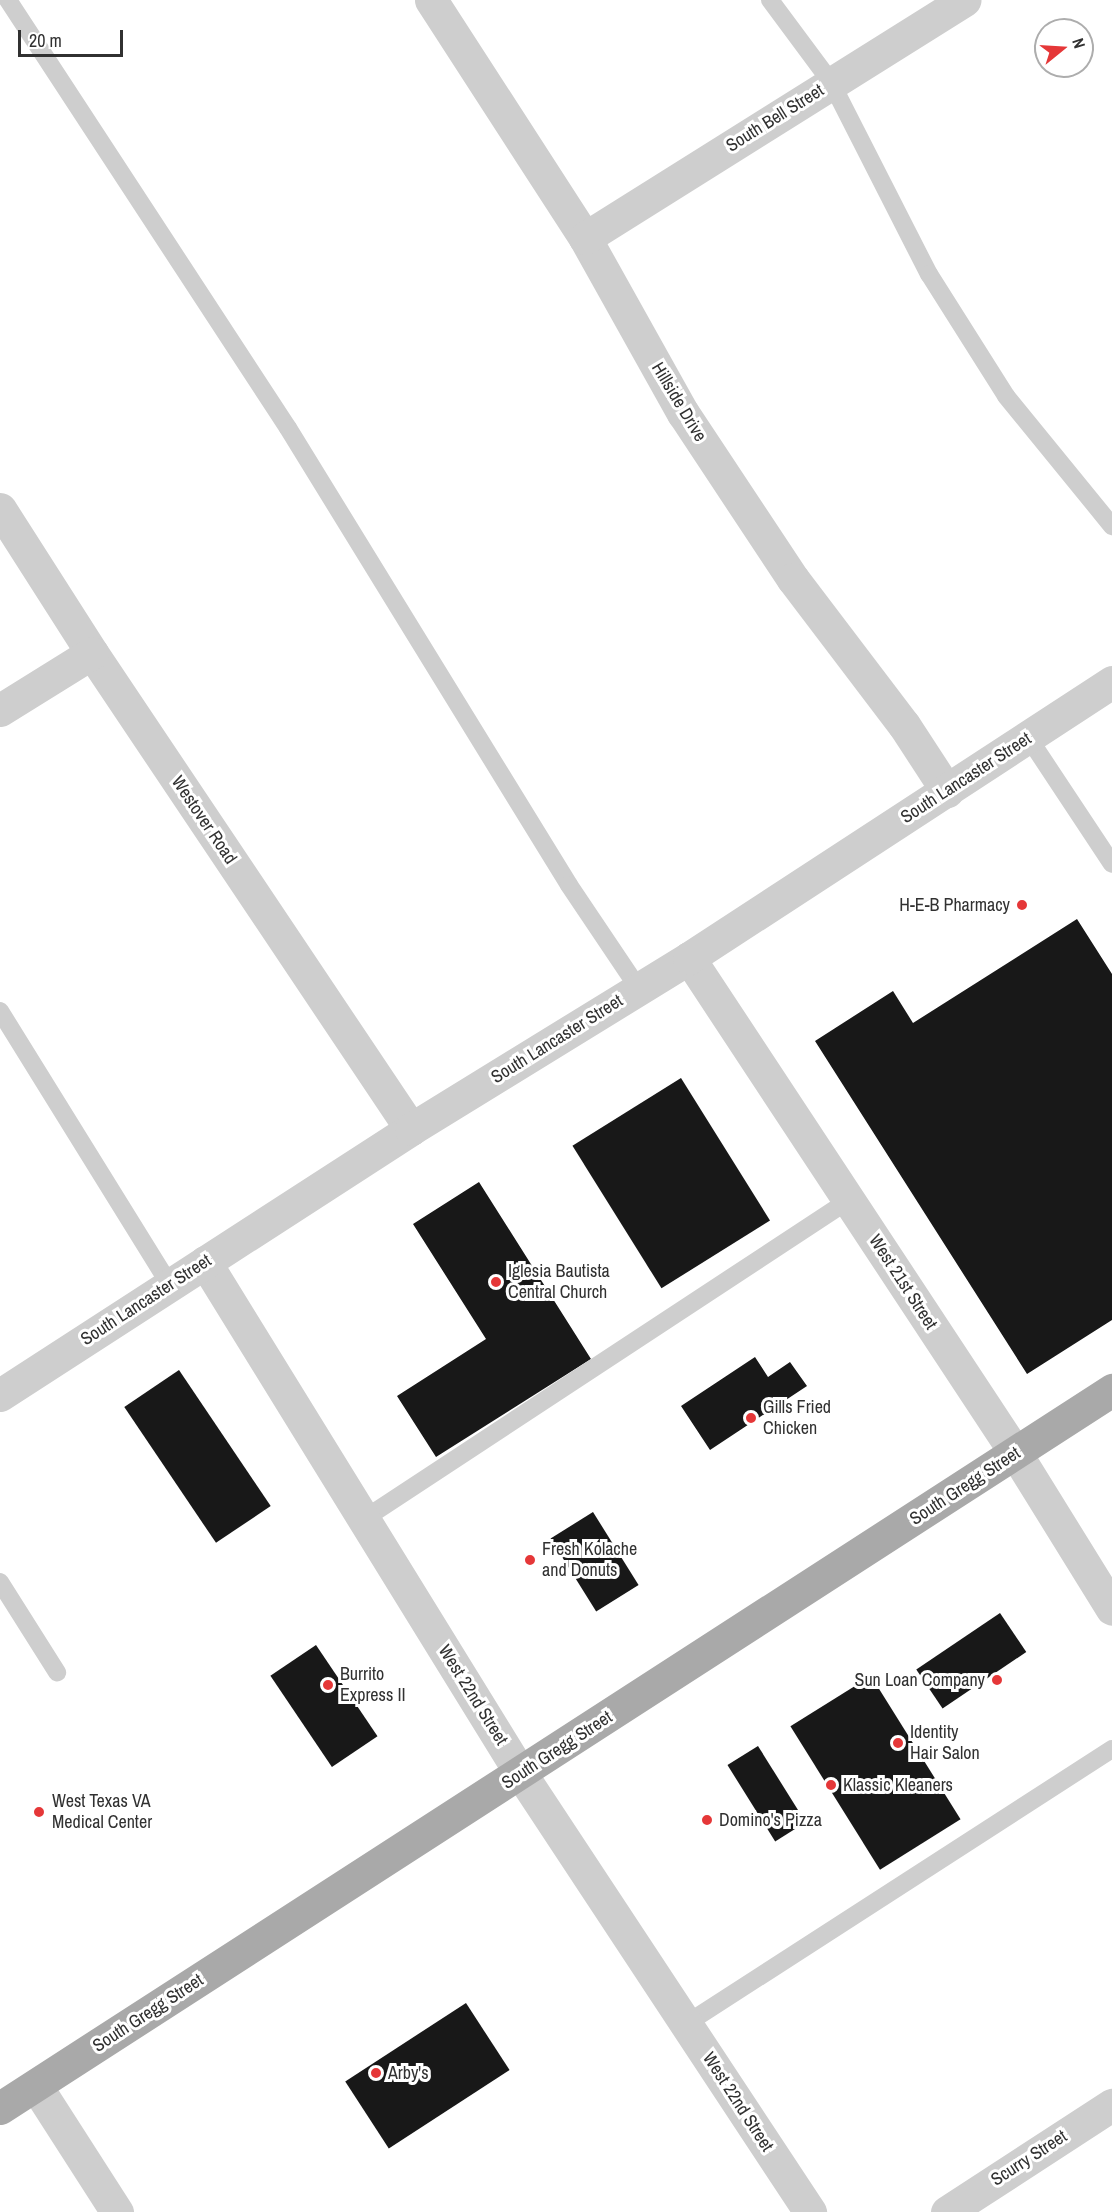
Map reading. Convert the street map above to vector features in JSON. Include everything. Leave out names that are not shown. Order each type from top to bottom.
[{"type":"main road","name":"South Gregg Street","points":[[0,2108],[521,1774],[1112,1390]]},
{"type":"street","name":"Hillside Drive","points":[[431,0],[585,238],[683,413],[793,579],[904,725],[947,790]]},
{"type":"street","name":"South Bell Street","points":[[585,238],[965,0]]},
{"type":"street","name":"Westover Road","points":[[0,509],[92,653],[411,1129]]},
{"type":"street","points":[[0,710],[92,653]]},
{"type":"street","name":"South Lancaster Street","points":[[0,1395],[411,1129],[689,958],[1112,682]]},
{"type":"street","name":"West 21st Street","points":[[689,958],[1016,1454],[1112,1609]]},
{"type":"street","name":"West 22nd Street","points":[[205,1262],[521,1774],[810,2212]]},
{"type":"street","points":[[36,2086],[117,2212]]},
{"type":"street","name":"Scurry Street","points":[[947,2212],[1112,2104]]},
{"type":"lane","points":[[8,0],[288,428],[569,885],[639,988]]},
{"type":"lane","points":[[770,0],[831,82],[929,274],[1006,396],[1112,526]]},
{"type":"lane","points":[[1028,737],[1112,864]]},
{"type":"lane","points":[[0,1011],[170,1285]]},
{"type":"lane","points":[[364,1519],[849,1200]]},
{"type":"lane","points":[[0,1582],[57,1672]]},
{"type":"lane","points":[[686,2024],[1112,1749]]},
{"type":"building","points":[[1077,919],[1112,974],[1112,1320],[1027,1374],[815,1041],[893,991],[913,1023]]},
{"type":"building","points":[[681,1078],[770,1220],[661,1288],[572,1146]]},
{"type":"building","name":"Iglesia Bautista Central Church","points":[[479,1182],[591,1359],[436,1457],[397,1396],[486,1339],[413,1224]]},
{"type":"building","points":[[755,1357],[768,1377],[790,1362],[807,1386],[710,1450],[681,1406]]},
{"type":"building","points":[[179,1370],[271,1506],[216,1543],[124,1407]]},
{"type":"building","points":[[593,1512],[639,1585],[596,1611],[551,1538]]},
{"type":"building","points":[[1000,1613],[1026,1652],[943,1708],[916,1669]]},
{"type":"building","points":[[316,1645],[378,1736],[332,1767],[270,1676]]},
{"type":"building","points":[[871,1676],[961,1819],[880,1870],[790,1726]]},
{"type":"building","points":[[758,1746],[806,1822],[775,1841],[727,1765]]},
{"type":"building","points":[[466,2003],[510,2070],[389,2149],[345,2081]]},
{"type":"place","name":"H-E-B Pharmacy","points":[[1022,905]]},
{"type":"place","name":"Iglesia Bautista Central Church","points":[[496,1282]]},
{"type":"place","name":"Gills Fried Chicken","points":[[751,1418]]},
{"type":"place","name":"Fresh Kolache and Donuts","points":[[530,1560]]},
{"type":"place","name":"Sun Loan Company","points":[[997,1680]]},
{"type":"place","name":"Burrito Express II","points":[[328,1685]]},
{"type":"place","name":"Identity Hair Salon","points":[[898,1743]]},
{"type":"place","name":"Klassic Kleaners","points":[[831,1785]]},
{"type":"place","name":"West Texas VA Medical Center","points":[[39,1812]]},
{"type":"place","name":"Domino's Pizza","points":[[707,1820]]},
{"type":"place","name":"Arby's","points":[[376,2073]]}]
